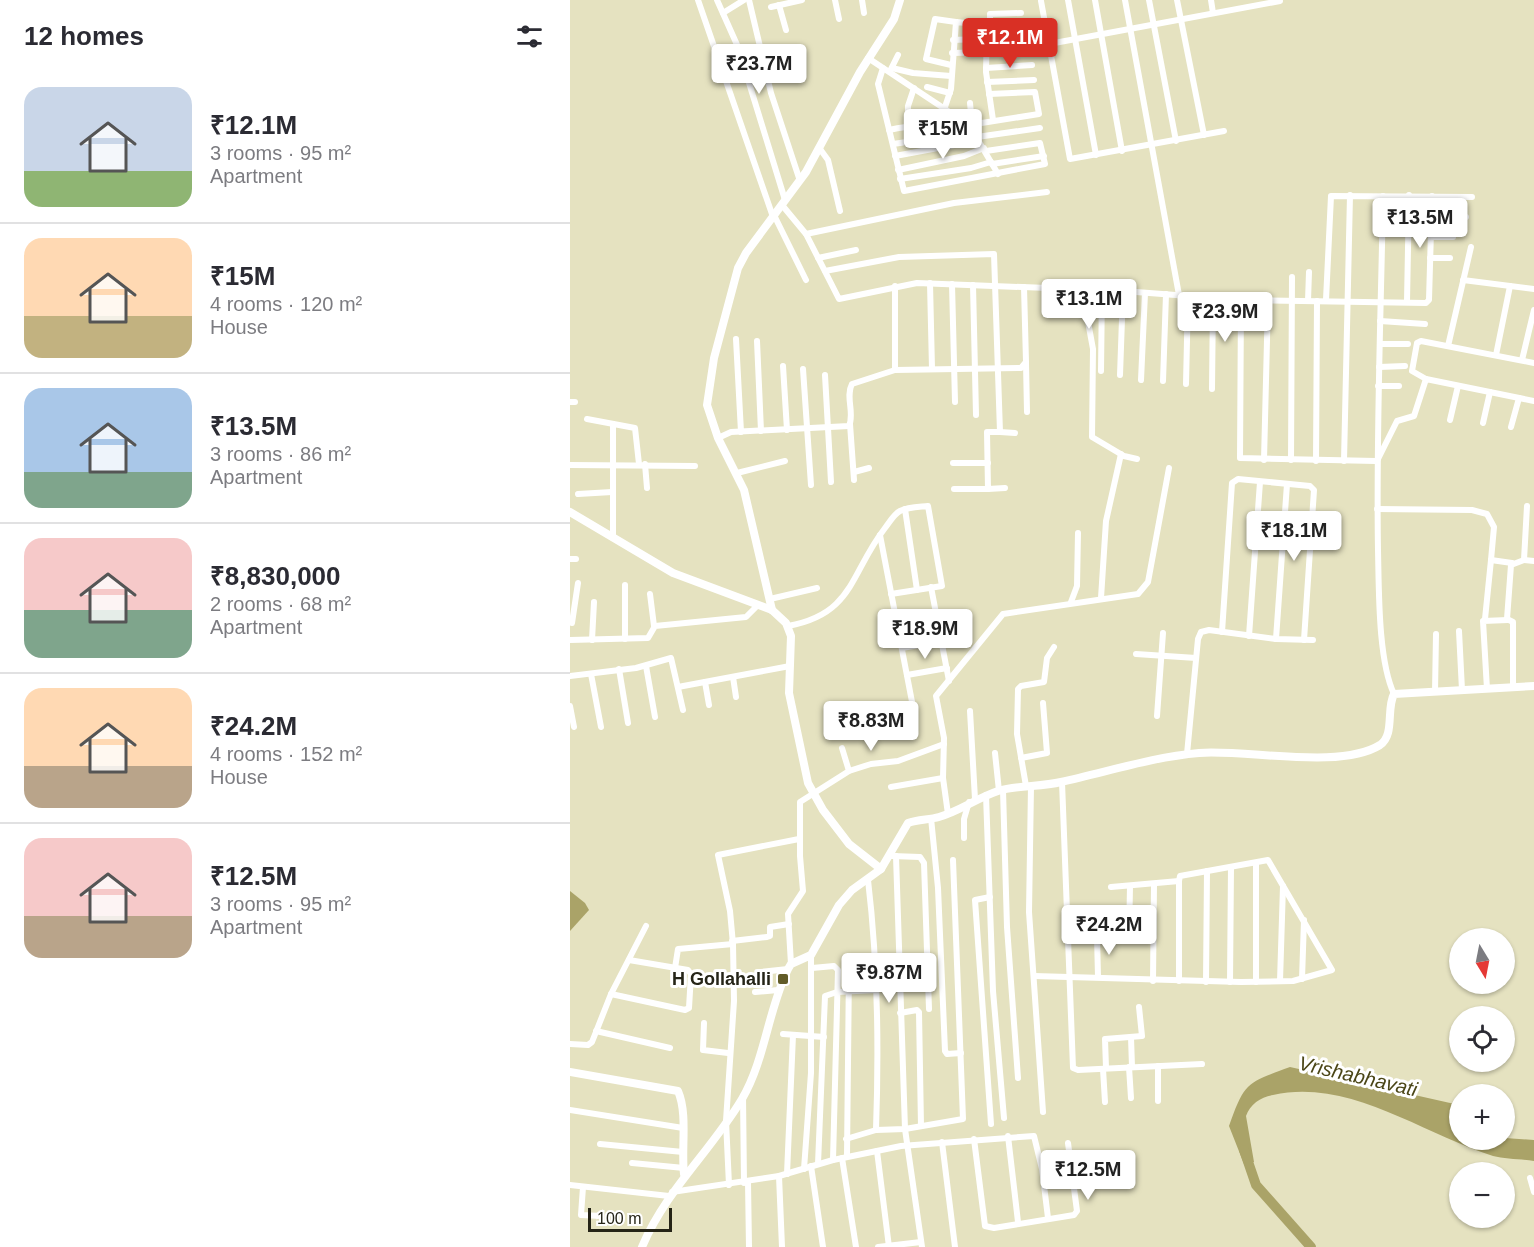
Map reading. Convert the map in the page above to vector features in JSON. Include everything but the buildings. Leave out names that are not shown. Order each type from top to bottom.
[{"type":"street","points":[[698,0],[773,216],[806,280]]},
{"type":"street","points":[[717,0],[738,47],[784,202],[806,234],[840,299],[895,286],[930,283],[1123,291],[1241,300],[1429,301],[1432,196]]},
{"type":"street","points":[[723,13],[744,0]]},
{"type":"street","points":[[749,0],[771,93],[800,181]]},
{"type":"street","points":[[771,7],[802,0]]},
{"type":"street","points":[[835,0],[840,19]]},
{"type":"street","points":[[862,0],[864,13]]},
{"type":"street","points":[[772,610],[749,506],[736,473],[718,438],[706,401],[714,358],[738,268],[746,253],[800,181],[820,149],[868,58],[894,19],[900,0]]},
{"type":"street","points":[[1068,0],[1096,155]]},
{"type":"street","points":[[1095,0],[1122,151]]},
{"type":"street","points":[[1125,0],[1179,295]]},
{"type":"street","points":[[1149,0],[1176,141]]},
{"type":"street","points":[[1177,0],[1204,135]]},
{"type":"street","points":[[1210,0],[1213,13]]},
{"type":"street","points":[[1238,0],[1239,8]]},
{"type":"street","points":[[1049,44],[1280,0]]},
{"type":"street","points":[[1041,1],[1070,159],[1224,131]]},
{"type":"street","points":[[779,5],[786,30]]},
{"type":"street","points":[[993,120],[986,68],[990,14],[1021,13]]},
{"type":"street","points":[[951,65],[926,59],[935,19],[1020,26]]},
{"type":"street","points":[[945,107],[950,93],[956,21]]},
{"type":"street","points":[[953,40],[1027,37]]},
{"type":"street","points":[[952,53],[1029,51]]},
{"type":"street","points":[[898,55],[878,84],[900,179],[906,192],[1044,166],[1040,142],[985,150],[898,170]]},
{"type":"street","points":[[868,58],[888,69],[971,126],[998,174]]},
{"type":"street","points":[[986,68],[1032,65]]},
{"type":"street","points":[[888,69],[951,76]]},
{"type":"street","points":[[987,82],[1034,80]]},
{"type":"street","points":[[927,87],[950,93]]},
{"type":"street","points":[[908,120],[908,106],[914,88]]},
{"type":"street","points":[[893,144],[951,132],[993,120],[1038,115],[1036,93],[989,94]]},
{"type":"street","points":[[970,103],[971,126]]},
{"type":"street","points":[[951,132],[954,113]]},
{"type":"street","points":[[889,130],[913,126],[951,132]]},
{"type":"street","points":[[977,137],[1040,129]]},
{"type":"street","points":[[895,156],[954,145]]},
{"type":"street","points":[[820,149],[828,160],[840,211]]},
{"type":"street","points":[[900,179],[1044,156]]},
{"type":"street","points":[[806,234],[954,203],[1047,192]]},
{"type":"street","points":[[1326,300],[1329,199],[1334,195],[1472,197]]},
{"type":"street","points":[[1344,461],[1350,195]]},
{"type":"street","points":[[1407,302],[1409,195]]},
{"type":"street","points":[[761,972],[789,967],[811,955],[839,905],[852,890],[881,869],[893,856],[905,826],[912,821],[931,819],[972,800],[1001,790],[1062,782],[1116,768],[1187,754],[1334,757],[1375,748],[1383,743],[1388,735],[1391,700],[1394,694],[1389,682],[1382,626],[1377,509],[1376,461],[1383,196]]},
{"type":"street","points":[[1431,217],[1466,217]]},
{"type":"street","points":[[1431,237],[1453,237]]},
{"type":"street","points":[[1448,346],[1471,247]]},
{"type":"street","points":[[818,258],[856,250]]},
{"type":"street","points":[[825,271],[888,258],[992,253],[996,257],[1000,432]]},
{"type":"street","points":[[1430,258],[1450,258]]},
{"type":"street","points":[[1308,301],[1309,272]]},
{"type":"street","points":[[1291,460],[1292,277]]},
{"type":"street","points":[[1463,280],[1534,289]]},
{"type":"street","points":[[930,283],[932,369]]},
{"type":"street","points":[[952,284],[955,402]]},
{"type":"street","points":[[973,285],[976,415]]},
{"type":"street","points":[[895,286],[895,370]]},
{"type":"street","points":[[1496,355],[1510,286]]},
{"type":"street","points":[[1024,287],[1027,412]]},
{"type":"street","points":[[1082,289],[1083,308],[1093,349],[1092,437],[1121,454],[1137,459]]},
{"type":"street","points":[[1101,371],[1102,290]]},
{"type":"street","points":[[1120,375],[1123,291]]},
{"type":"street","points":[[1141,380],[1145,293]]},
{"type":"street","points":[[1163,381],[1166,294]]},
{"type":"street","points":[[1186,384],[1188,296]]},
{"type":"street","points":[[1212,389],[1213,297]]},
{"type":"street","points":[[1241,300],[1239,457],[1242,460],[1376,461]]},
{"type":"street","points":[[1264,460],[1268,300]]},
{"type":"street","points":[[1316,460],[1317,301]]},
{"type":"street","points":[[1522,360],[1534,310]]},
{"type":"street","points":[[1380,321],[1425,324]]},
{"type":"street","points":[[736,339],[741,432]]},
{"type":"street","points":[[757,341],[761,431]]},
{"type":"street","points":[[1534,363],[1421,341],[1418,343],[1411,367],[1412,371],[1426,379],[1534,401]]},
{"type":"street","points":[[1380,344],[1408,344]]},
{"type":"street","points":[[855,480],[849,392],[852,384],[895,370],[1021,368],[1026,362]]},
{"type":"street","points":[[783,366],[787,430]]},
{"type":"street","points":[[1379,367],[1405,366]]},
{"type":"street","points":[[803,369],[811,485]]},
{"type":"street","points":[[825,375],[831,482]]},
{"type":"street","points":[[1376,461],[1397,422],[1414,416],[1426,379]]},
{"type":"street","points":[[1378,386],[1399,386]]},
{"type":"street","points":[[1450,420],[1458,386]]},
{"type":"street","points":[[1483,423],[1490,392]]},
{"type":"street","points":[[1511,427],[1519,398]]},
{"type":"street","points":[[587,419],[636,430],[647,488]]},
{"type":"street","points":[[613,424],[613,538]]},
{"type":"street","points":[[718,438],[741,432],[827,428],[850,424]]},
{"type":"street","points":[[988,489],[987,432],[1015,433]]},
{"type":"street","points":[[1101,598],[1107,520],[1121,454]]},
{"type":"street","points":[[736,473],[785,461]]},
{"type":"street","points":[[953,463],[988,463]]},
{"type":"street","points":[[570,465],[695,466]]},
{"type":"street","points":[[854,472],[869,468]]},
{"type":"street","points":[[948,813],[943,778],[944,744],[940,711],[935,698],[998,618],[1009,612],[1138,594],[1147,586],[1169,468]]},
{"type":"street","points":[[1221,632],[1232,485],[1238,479],[1314,488],[1304,640]]},
{"type":"street","points":[[1249,636],[1260,482]]},
{"type":"street","points":[[1276,639],[1287,484]]},
{"type":"street","points":[[954,489],[1005,488]]},
{"type":"street","points":[[578,494],[612,492]]},
{"type":"street","points":[[788,626],[809,622],[835,606],[861,571],[880,535],[895,515],[905,509],[928,506],[942,586],[891,594]]},
{"type":"street","points":[[1524,560],[1527,506]]},
{"type":"street","points":[[905,509],[918,590]]},
{"type":"street","points":[[1377,509],[1472,510],[1487,514],[1494,527],[1485,619],[1482,622],[1487,689]]},
{"type":"street","points":[[571,516],[683,578],[772,610],[788,626],[791,636],[791,704],[805,774],[812,792],[849,844],[881,869]]},
{"type":"street","points":[[1526,529],[1534,524]]},
{"type":"street","points":[[1071,602],[1077,586],[1078,532]]},
{"type":"street","points":[[880,535],[913,707]]},
{"type":"street","points":[[1491,560],[1534,561]]},
{"type":"street","points":[[1508,620],[1512,562]]},
{"type":"street","points":[[578,583],[571,622],[582,624]]},
{"type":"street","points":[[625,585],[625,639]]},
{"type":"street","points":[[931,587],[949,681]]},
{"type":"street","points":[[770,599],[818,588]]},
{"type":"street","points":[[570,640],[649,638],[654,626],[650,594]]},
{"type":"street","points":[[592,640],[594,602]]},
{"type":"street","points":[[654,626],[749,616],[757,606]]},
{"type":"street","points":[[896,621],[937,615]]},
{"type":"street","points":[[1485,619],[1513,622],[1514,688]]},
{"type":"street","points":[[1459,630],[1462,690]]},
{"type":"street","points":[[1187,754],[1196,658],[1201,632],[1313,640]]},
{"type":"street","points":[[1157,716],[1163,633]]},
{"type":"street","points":[[1435,692],[1436,634]]},
{"type":"street","points":[[902,648],[942,640]]},
{"type":"street","points":[[1043,1112],[1029,912],[1029,786],[1017,734],[1018,689],[1021,686],[1044,682],[1047,658],[1054,647]]},
{"type":"street","points":[[1136,654],[1196,658]]},
{"type":"street","points":[[570,676],[646,666],[671,658],[682,710]]},
{"type":"street","points":[[646,666],[655,717]]},
{"type":"street","points":[[678,687],[790,666]]},
{"type":"street","points":[[907,675],[947,668]]},
{"type":"street","points":[[619,669],[628,723]]},
{"type":"street","points":[[591,674],[601,726]]},
{"type":"street","points":[[733,676],[736,697]]},
{"type":"street","points":[[705,682],[709,705]]},
{"type":"street","points":[[1394,694],[1534,686]]},
{"type":"street","points":[[1021,758],[1047,754],[1043,703]]},
{"type":"street","points":[[570,706],[574,727]]},
{"type":"street","points":[[964,838],[964,819],[972,800],[970,711]]},
{"type":"street","points":[[642,1247],[652,1222],[684,1171],[726,1121],[743,1096],[778,990],[789,967],[789,912],[802,893],[799,804],[812,792],[849,771],[871,764],[898,761],[944,744]]},
{"type":"street","points":[[843,748],[849,771]]},
{"type":"street","points":[[995,753],[1001,790],[1007,927],[1018,1078]]},
{"type":"street","points":[[891,787],[943,778]]},
{"type":"street","points":[[1062,782],[1073,1068],[1104,1069],[1202,1064]]},
{"type":"street","points":[[986,795],[993,991],[1004,1118]]},
{"type":"street","points":[[931,819],[938,888],[945,1051],[947,1054],[961,1053]]},
{"type":"street","points":[[729,1185],[726,1121],[728,1053],[734,1001],[733,942],[730,911],[718,854],[799,839]]},
{"type":"street","points":[[893,856],[920,857],[924,863],[929,1009]]},
{"type":"street","points":[[878,1247],[922,1244],[905,1129],[893,856]]},
{"type":"street","points":[[846,1139],[876,1130],[905,1129],[963,1119],[953,860]]},
{"type":"street","points":[[1034,976],[1153,981],[1256,982],[1302,979],[1332,970],[1268,861],[1180,876],[1179,981]]},
{"type":"street","points":[[1256,863],[1256,982]]},
{"type":"street","points":[[1230,982],[1231,867]]},
{"type":"street","points":[[1206,982],[1207,871]]},
{"type":"street","points":[[868,879],[874,930],[879,1052],[876,1130]]},
{"type":"street","points":[[1111,887],[1179,881]]},
{"type":"street","points":[[1153,981],[1154,884]]},
{"type":"street","points":[[1280,981],[1283,884]]},
{"type":"street","points":[[1129,939],[1130,886]]},
{"type":"street","points":[[990,897],[975,900],[991,1124]]},
{"type":"street","points":[[1302,979],[1304,920]]},
{"type":"street","points":[[675,968],[678,949],[767,937],[770,934],[770,927],[789,924]]},
{"type":"street","points":[[570,1044],[590,1044],[646,926]]},
{"type":"street","points":[[1096,936],[1098,977]]},
{"type":"street","points":[[804,1168],[812,1036],[811,955]]},
{"type":"street","points":[[612,994],[688,1010],[690,971],[629,960]]},
{"type":"street","points":[[812,968],[838,968],[833,1160]]},
{"type":"street","points":[[849,968],[845,1157],[856,1247]]},
{"type":"street","points":[[755,992],[778,990]]},
{"type":"street","points":[[823,1247],[815,1165],[825,996],[837,992],[876,990]]},
{"type":"street","points":[[1105,1102],[1104,1040],[1142,1036],[1139,1007]]},
{"type":"street","points":[[900,1013],[916,1010],[919,1012],[921,1126]]},
{"type":"street","points":[[704,1023],[703,1050],[728,1053]]},
{"type":"street","points":[[812,1027],[824,1028]]},
{"type":"street","points":[[596,1031],[670,1048]]},
{"type":"street","points":[[783,1034],[824,1037]]},
{"type":"street","points":[[787,1174],[793,1035]]},
{"type":"street","points":[[1131,1037],[1131,1098]]},
{"type":"street","points":[[1158,1066],[1158,1101]]},
{"type":"street","points":[[570,1072],[678,1092],[684,1105],[684,1171]]},
{"type":"street","points":[[743,1096],[748,1247]]},
{"type":"street","points":[[570,1110],[683,1128]]},
{"type":"street","points":[[1008,1136],[1018,1222]]},
{"type":"street","points":[[570,1185],[670,1194],[779,1176],[845,1157],[909,1145],[1008,1136],[1034,1136],[1042,1169],[1048,1218]]},
{"type":"street","points":[[974,1139],[985,1226],[994,1228],[1018,1222],[1037,1222],[1048,1218],[1074,1215],[1077,1212],[1068,1143]]},
{"type":"street","points":[[942,1142],[955,1247]]},
{"type":"street","points":[[600,1144],[683,1152]]},
{"type":"street","points":[[877,1151],[889,1246]]},
{"type":"street","points":[[632,1162],[684,1171]]},
{"type":"street","points":[[779,1176],[782,1247]]},
{"type":"street","points":[[1530,1178],[1534,1192]]},
{"type":"street","points":[[583,1187],[581,1215],[601,1216]]},
{"type":"shaded area","points":[[570,891],[585,903],[589,910],[570,931]]},
{"type":"shaded area","points":[[1290,1067],[1449,1103],[1449,1139],[1385,1111],[1330,1094],[1302,1092],[1269,1096],[1256,1102],[1246,1116],[1254,1162],[1244,1164],[1229,1126],[1244,1092],[1256,1081]]},
{"type":"shaded area","points":[[1515,1139],[1534,1140],[1534,1161],[1493,1156],[1477,1150],[1515,1150]]},
{"type":"waterway","name":"Vrishabhavati","points":[[1244,1150],[1256,1185],[1311,1247]]},
{"type":"place","name":"H Gollahalli","points":[[783,979]]}]
